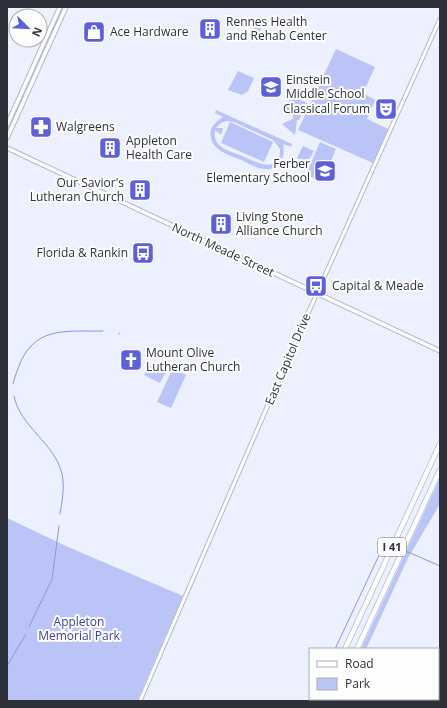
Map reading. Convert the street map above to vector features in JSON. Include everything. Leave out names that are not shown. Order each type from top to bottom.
[{"type":"highway","name":"I 41","points":[[345,648],[440,444]]},
{"type":"highway","name":"I 41","points":[[357,648],[440,470]]},
{"type":"main road","points":[[7,125],[60,7]]},
{"type":"main road","points":[[7,138],[66,7]]},
{"type":"main road","name":"North Meade Street","points":[[7,148],[440,351]]},
{"type":"street","name":"East Capitol Drive","points":[[140,701],[317,293],[440,19]]},
{"type":"green space","points":[[259,17],[265,19],[256,40],[250,38]]},
{"type":"green space","points":[[336,49],[375,67],[363,93],[375,100],[367,119],[388,129],[373,163],[298,130]]},
{"type":"green space","points":[[238,71],[254,78],[248,91],[242,95],[228,90]]},
{"type":"green space","points":[[291,95],[307,103],[299,120],[297,120],[295,135],[282,124],[294,118],[286,109]]},
{"type":"green space","points":[[216,110],[292,144],[291,147],[283,144],[284,153],[281,162],[275,168],[270,169],[259,168],[231,156],[220,150],[212,142],[211,130],[216,122],[223,117],[215,113]],"holes":[[[226,121],[234,122],[273,140],[280,149],[279,157],[276,162],[272,164],[260,163],[221,147],[215,138],[215,130],[221,135],[223,128],[216,128],[221,123]]]},
{"type":"green space","points":[[230,122],[273,142],[264,162],[221,143]]},
{"type":"green space","points":[[320,142],[336,149],[327,170],[320,168],[316,178],[314,178],[306,175]]},
{"type":"green space","points":[[303,146],[314,151],[307,163],[297,158]]},
{"type":"green space","points":[[149,365],[166,372],[160,383],[144,375]]},
{"type":"green space","points":[[173,368],[186,375],[171,408],[157,402]]},
{"type":"green space","points":[[440,478],[440,504],[408,558],[366,648],[361,648]]},
{"type":"green space","name":"Appleton Memorial Park","points":[[7,518],[68,547],[183,596],[137,701],[7,701]]},
{"type":"waterway","points":[[13,384],[21,361],[28,349],[36,341],[46,336],[67,331],[103,331]]},
{"type":"waterway","points":[[14,396],[17,407],[23,417],[52,453],[58,463],[62,474],[63,484],[60,514]]},
{"type":"waterway","points":[[29,627],[52,579],[59,526]]},
{"type":"waterway","points":[[335,648],[382,549],[386,542],[388,543]]},
{"type":"waterway","points":[[408,552],[440,566]]},
{"type":"waterway","points":[[7,666],[26,634]]},
{"type":"place","name":"Rennes Health and Rehab Center","points":[[210,29]]},
{"type":"place","name":"Ace Hardware","points":[[94,32]]},
{"type":"place","name":"Einstein Middle School","points":[[271,87]]},
{"type":"place","name":"Classical Forum","points":[[386,109]]},
{"type":"place","name":"Walgreens","points":[[41,127]]},
{"type":"place","name":"Appleton Health Care","points":[[110,148]]},
{"type":"place","name":"Ferber Elementary School","points":[[325,171]]},
{"type":"place","name":"Our Savior's Lutheran Church","points":[[140,190]]},
{"type":"place","name":"Living Stone Alliance Church","points":[[221,224]]},
{"type":"place","name":"Florida & Rankin","points":[[143,253]]},
{"type":"place","name":"Capital & Meade","points":[[316,286]]},
{"type":"place","name":"Mount Olive Lutheran Church","points":[[131,360]]}]
